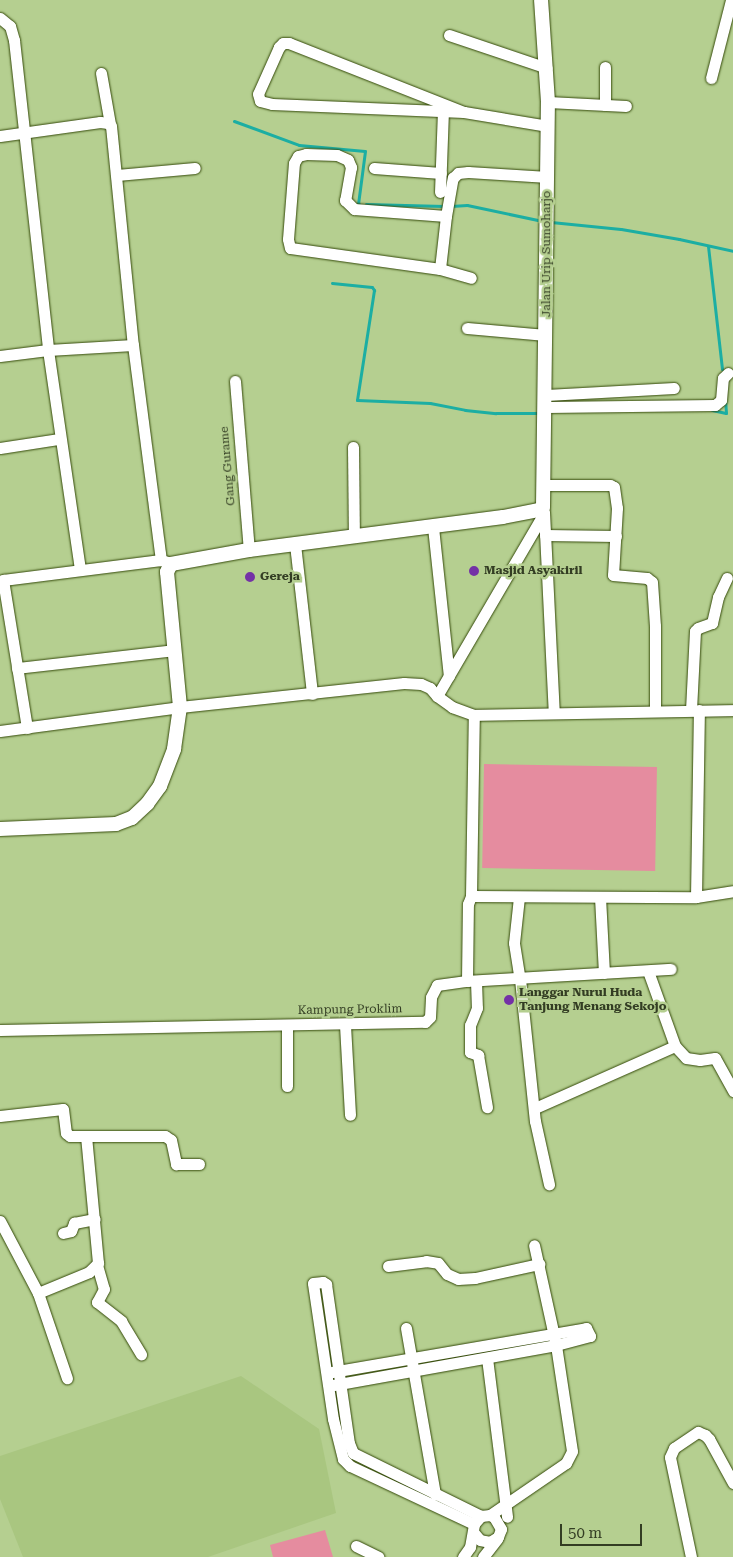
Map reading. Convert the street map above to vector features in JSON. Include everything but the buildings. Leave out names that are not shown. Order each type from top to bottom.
[{"type":"street","name":"Jalan Urip Sumoharjo","points":[[541,0],[548,102],[544,510]]},
{"type":"street","points":[[711,78],[731,0]]},
{"type":"street","points":[[0,18],[10,26],[14,40],[48,350],[80,570]]},
{"type":"street","points":[[449,35],[547,68]]},
{"type":"street","points":[[464,112],[289,43],[283,43],[279,47],[258,94],[260,101],[272,104],[464,112],[548,126]]},
{"type":"street","points":[[605,67],[605,105]]},
{"type":"street","points":[[0,829],[116,824],[132,818],[147,804],[160,786],[168,769],[174,750],[180,707],[166,562],[133,345],[117,175],[101,73]]},
{"type":"street","points":[[548,102],[626,106]]},
{"type":"street","points":[[440,269],[446,213],[441,173],[443,112]]},
{"type":"street","points":[[0,136],[100,122],[110,124]]},
{"type":"street","points":[[446,213],[354,210],[345,200],[351,167],[345,157],[306,154],[298,156],[294,163],[288,239],[290,248],[440,269],[471,278]]},
{"type":"street","points":[[117,175],[194,168]]},
{"type":"street","points":[[374,168],[441,173]]},
{"type":"street","points":[[445,194],[453,178],[462,172],[548,177]]},
{"type":"street","points":[[467,328],[546,335]]},
{"type":"street","points":[[0,356],[48,350],[133,345]]},
{"type":"street","points":[[546,408],[715,404],[721,400],[723,378],[728,373]]},
{"type":"street","name":"Gang Gurame","points":[[234,381],[249,550]]},
{"type":"street","points":[[546,408],[674,388]]},
{"type":"street","points":[[0,448],[60,439]]},
{"type":"street","points":[[353,447],[354,536]]},
{"type":"street","points":[[545,485],[613,486],[616,501],[613,575],[647,578],[652,582],[655,626],[655,711]]},
{"type":"street","points":[[27,728],[1,574],[80,570],[166,562],[433,527],[544,510]]},
{"type":"street","points":[[544,510],[554,713]]},
{"type":"street","points":[[437,696],[544,510]]},
{"type":"street","points":[[433,527],[449,676]]},
{"type":"street","points":[[545,535],[616,536]]},
{"type":"street","points":[[296,544],[312,694]]},
{"type":"street","points":[[696,897],[695,631],[700,626],[712,622],[718,597],[726,578]]},
{"type":"street","points":[[17,668],[174,650]]},
{"type":"street","points":[[0,732],[180,707],[404,684],[421,684],[430,688],[452,707],[474,715],[733,710]]},
{"type":"street","points":[[474,715],[471,896],[468,904],[471,981],[477,1008],[470,1025],[470,1052],[478,1055],[486,1107]]},
{"type":"street","points":[[471,896],[696,897],[733,891]]},
{"type":"street","points":[[519,897],[514,943],[520,979],[535,1121],[549,1184]]},
{"type":"street","points":[[600,897],[604,973]]},
{"type":"street","name":"Kampung Proklim","points":[[0,1030],[425,1022],[430,1017],[431,997],[437,986],[471,981],[671,969]]},
{"type":"street","points":[[648,971],[675,1046],[686,1058],[700,1060],[715,1058],[733,1091]]},
{"type":"street","points":[[287,1025],[287,1086]]},
{"type":"street","points":[[345,1025],[350,1115]]},
{"type":"street","points":[[535,1108],[675,1046]]},
{"type":"street","points":[[0,1116],[62,1109],[66,1134],[86,1137],[165,1136],[171,1140],[176,1164],[199,1164]]},
{"type":"street","points":[[38,1293],[89,1272],[97,1265],[99,1260],[86,1137]]},
{"type":"street","points":[[63,1233],[71,1230],[74,1223],[95,1219]]},
{"type":"street","points":[[0,1221],[38,1293],[67,1378]]},
{"type":"street","points":[[463,1557],[470,1547],[480,1522],[506,1511],[516,1499],[566,1463],[572,1451],[555,1339],[534,1245]]},
{"type":"street","points":[[388,1266],[426,1261],[438,1262],[448,1274],[458,1278],[467,1278],[538,1264]]},
{"type":"street","points":[[97,1265],[104,1288],[97,1302],[121,1321],[141,1354]]},
{"type":"street","points":[[348,1456],[349,1443],[326,1284],[314,1282],[312,1285],[328,1386],[348,1456],[480,1522],[498,1520],[500,1533]]},
{"type":"street","points":[[406,1328],[435,1495]]},
{"type":"street","points":[[326,1374],[410,1358],[555,1339]]},
{"type":"street","points":[[328,1386],[487,1358],[555,1339]]},
{"type":"street","points":[[483,1557],[500,1533],[506,1511],[487,1358]]},
{"type":"street","points":[[691,1557],[670,1457],[674,1448],[698,1432],[705,1435],[710,1439],[733,1484]]},
{"type":"street","points":[[387,1477],[435,1495],[480,1522]]},
{"type":"street","points":[[480,1522],[480,1540],[490,1542],[500,1533]]},
{"type":"street","points":[[356,1546],[379,1557]]},
{"type":"shaded area","points":[[484,764],[657,767],[655,871],[482,868]]},
{"type":"shaded area","points":[[241,1376],[319,1429],[336,1513],[208,1557],[23,1557],[0,1499],[0,1456]]},
{"type":"shaded area","points":[[325,1530],[333,1557],[273,1557],[270,1545]]},
{"type":"waterway","points":[[234,121],[299,145],[365,151],[359,204]]},
{"type":"waterway","points":[[366,204],[444,206]]},
{"type":"waterway","points":[[451,206],[467,205],[542,221]]},
{"type":"waterway","points":[[551,222],[621,229],[733,251]]},
{"type":"waterway","points":[[708,246],[722,369]]},
{"type":"waterway","points":[[332,283],[372,287],[374,290],[357,400],[430,403],[465,410],[496,413],[541,413]]},
{"type":"waterway","points":[[712,410],[726,413],[725,400]]},
{"type":"place","name":"Masjid Asyakiril","points":[[474,571]]},
{"type":"place","name":"Gereja","points":[[250,577]]},
{"type":"place","name":"Langgar Nurul Huda Tanjung Menang Sekojo","points":[[509,1000]]}]
